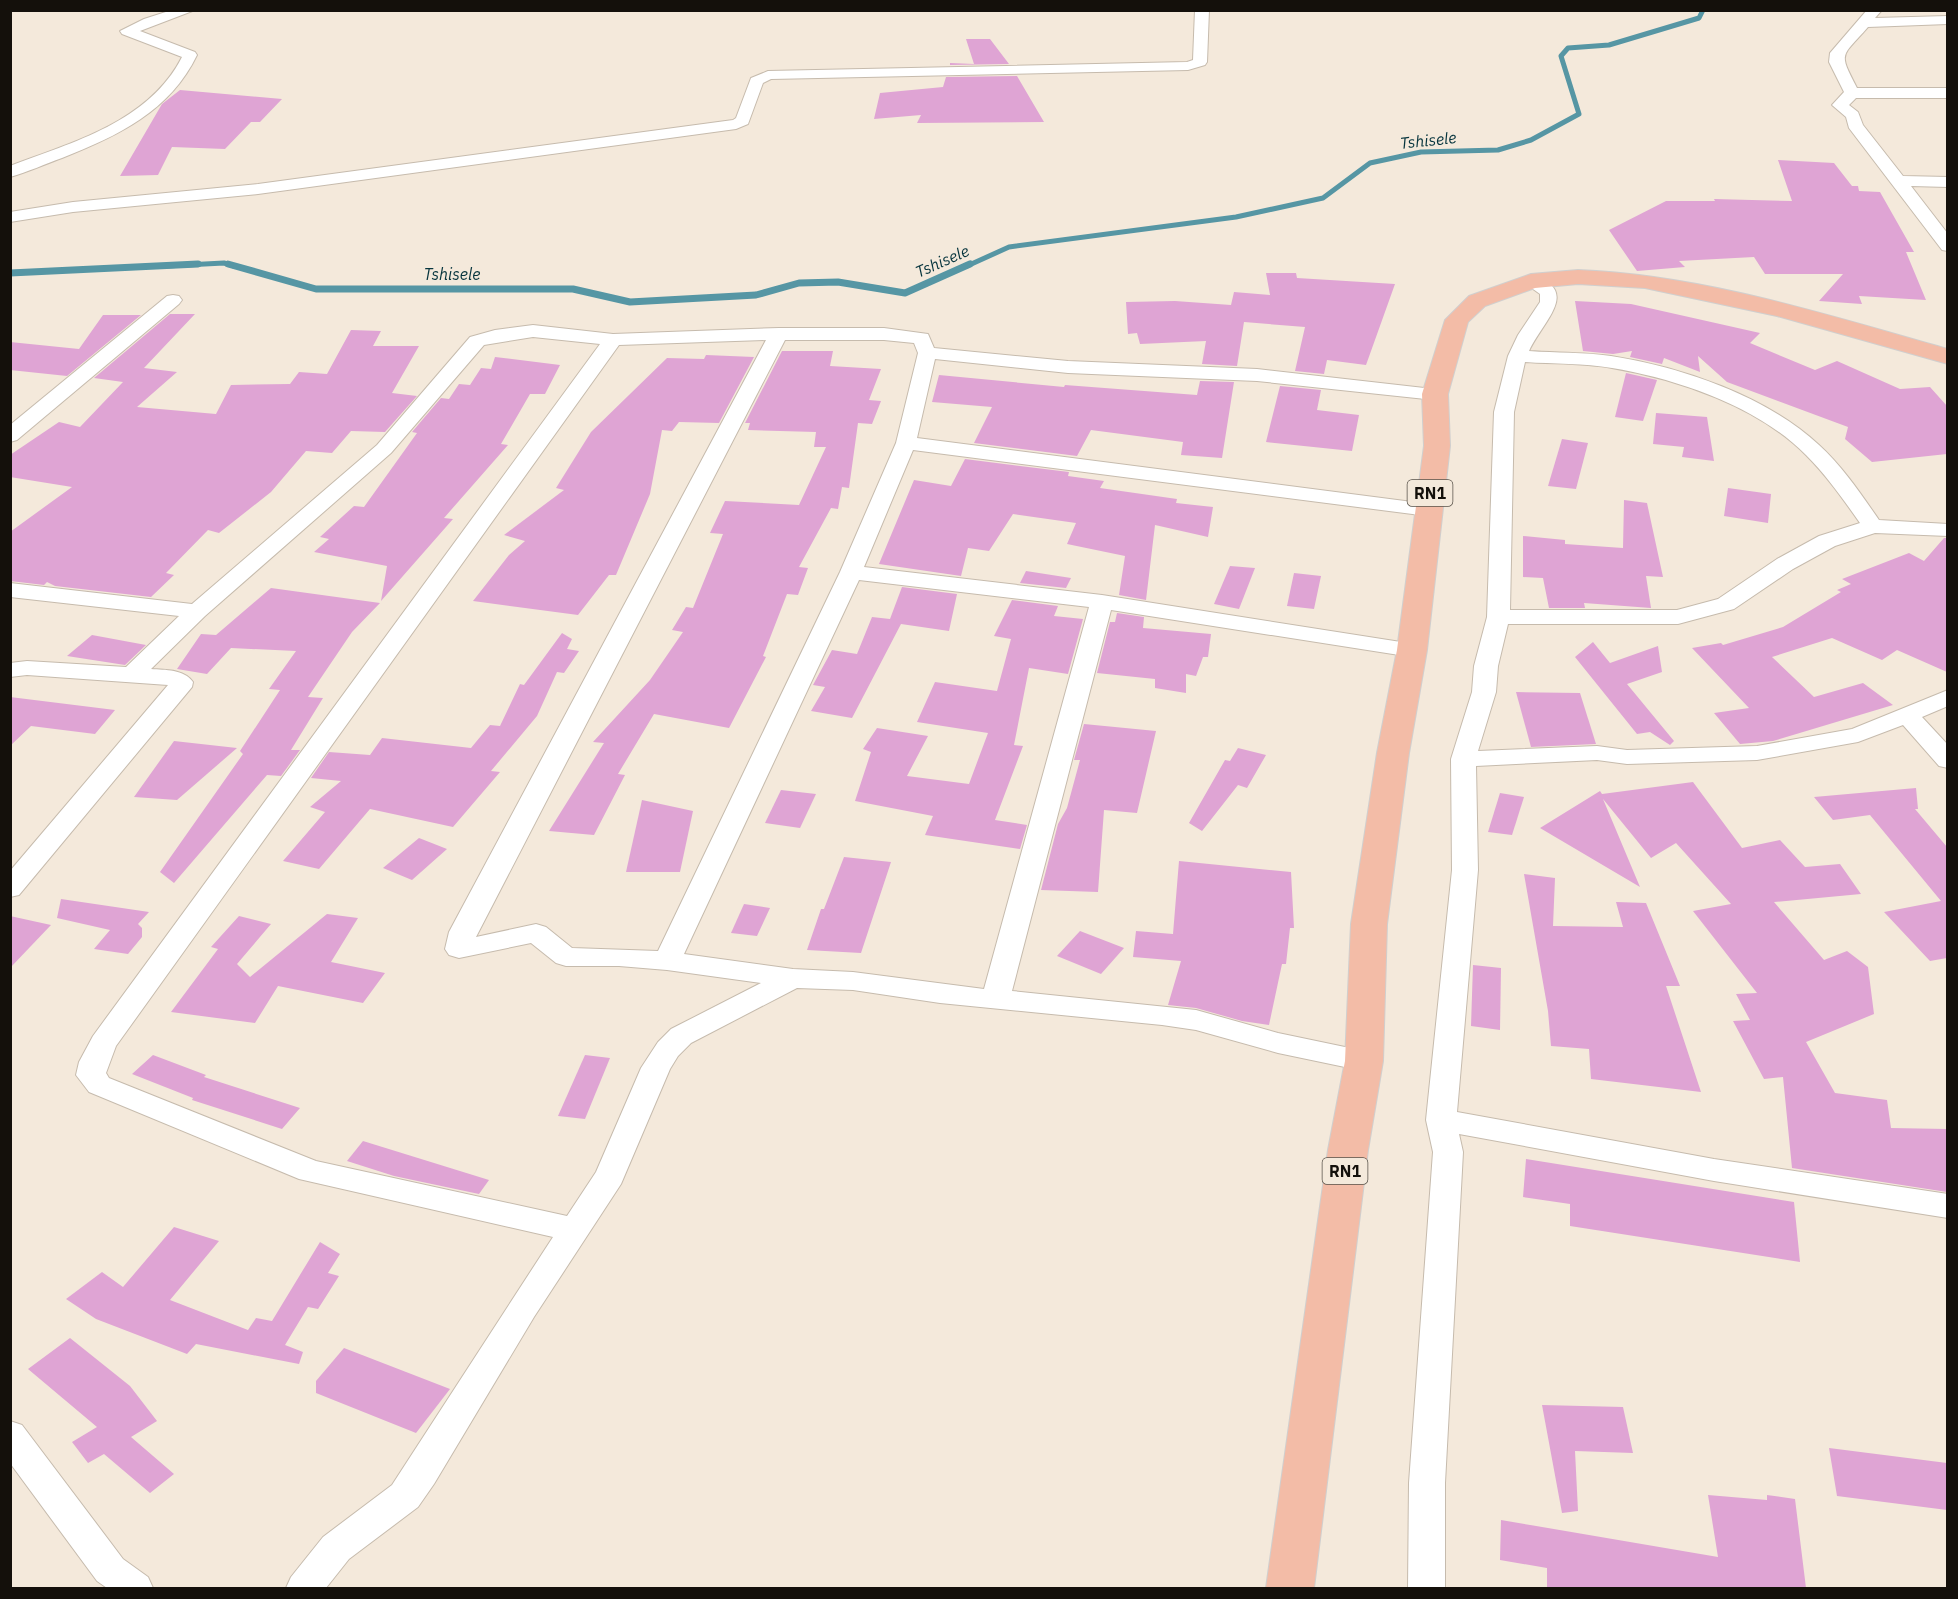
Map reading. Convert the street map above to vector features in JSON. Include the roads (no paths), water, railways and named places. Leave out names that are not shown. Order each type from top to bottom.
[{"type":"highway","name":"RN1","points":[[1290,1588],[1348,1150],[1364,1061],[1369,924],[1393,753],[1412,650],[1437,446],[1435,393],[1457,320],[1478,301],[1531,281],[1578,277],[1645,281],[1791,313],[1947,357]]},
{"type":"street","points":[[10,172],[91,141],[120,127],[151,106],[183,69],[190,55],[127,31],[188,10]]},
{"type":"street","points":[[10,217],[73,207],[258,189],[736,124],[743,121],[756,81],[768,75],[1188,66],[1200,62],[1202,10]]},
{"type":"street","points":[[1852,93],[1836,62],[1837,53],[1875,10]]},
{"type":"street","points":[[1862,23],[1947,20]]},
{"type":"street","points":[[1947,93],[1852,93],[1840,105],[1853,115],[1855,125],[1947,246]]},
{"type":"street","points":[[1899,181],[1947,182]]},
{"type":"street","points":[[1426,1588],[1427,1483],[1448,1152],[1441,1120],[1466,870],[1464,759],[1484,692],[1486,666],[1498,617],[1504,412],[1517,356],[1527,335],[1549,302],[1549,292],[1531,281]]},
{"type":"street","points":[[10,436],[173,300]]},
{"type":"street","points":[[132,674],[197,611],[384,450],[477,341],[533,331],[614,340],[779,334],[921,338],[927,353],[906,443],[851,572],[667,961]]},
{"type":"street","points":[[779,334],[463,932],[459,949],[536,933],[566,957],[619,957],[667,961],[793,978],[853,981],[940,994],[1196,1020],[1278,1043],[1364,1061]]},
{"type":"street","points":[[576,1230],[310,1171],[99,1085],[91,1075],[103,1043],[614,340]]},
{"type":"street","points":[[927,353],[1068,367],[1257,375],[1435,393]]},
{"type":"street","points":[[1517,356],[1611,362],[1679,378],[1759,409],[1812,450],[1843,484],[1873,526]]},
{"type":"street","points":[[906,443],[1428,510]]},
{"type":"street","points":[[1498,617],[1678,617],[1726,604],[1785,564],[1827,541],[1873,526],[1947,530]]},
{"type":"street","points":[[851,572],[1102,602],[1412,650]]},
{"type":"street","points":[[10,590],[197,611]]},
{"type":"street","points":[[996,998],[1102,602]]},
{"type":"street","points":[[10,670],[27,668],[132,674],[172,678],[181,682],[180,687],[10,889]]},
{"type":"street","points":[[1464,759],[1597,753],[1627,757],[1757,753],[1858,735],[1908,716],[1947,697]]},
{"type":"street","points":[[1908,716],[1947,761]]},
{"type":"street","points":[[304,1588],[336,1548],[405,1496],[421,1474],[522,1308],[610,1176],[651,1077],[668,1049],[681,1036],[793,978]]},
{"type":"street","points":[[1441,1120],[1714,1170],[1947,1206]]},
{"type":"street","points":[[10,1435],[111,1570],[135,1588]]},
{"type":"waterway","name":"Tshisele","points":[[967,266],[1009,247],[1236,217],[1323,198],[1370,163],[1421,152],[1498,150],[1531,140],[1579,114],[1561,56],[1568,48],[1609,45],[1699,18],[1703,10]]},
{"type":"waterway","name":"Tshisele","points":[[166,266],[224,263],[234,266]]},
{"type":"waterway","name":"Tshisele","points":[[10,273],[198,264]]},
{"type":"waterway","name":"Tshisele","points":[[228,264],[316,289],[573,289],[630,302],[756,295],[799,283],[838,282],[905,293],[970,264]]}]
